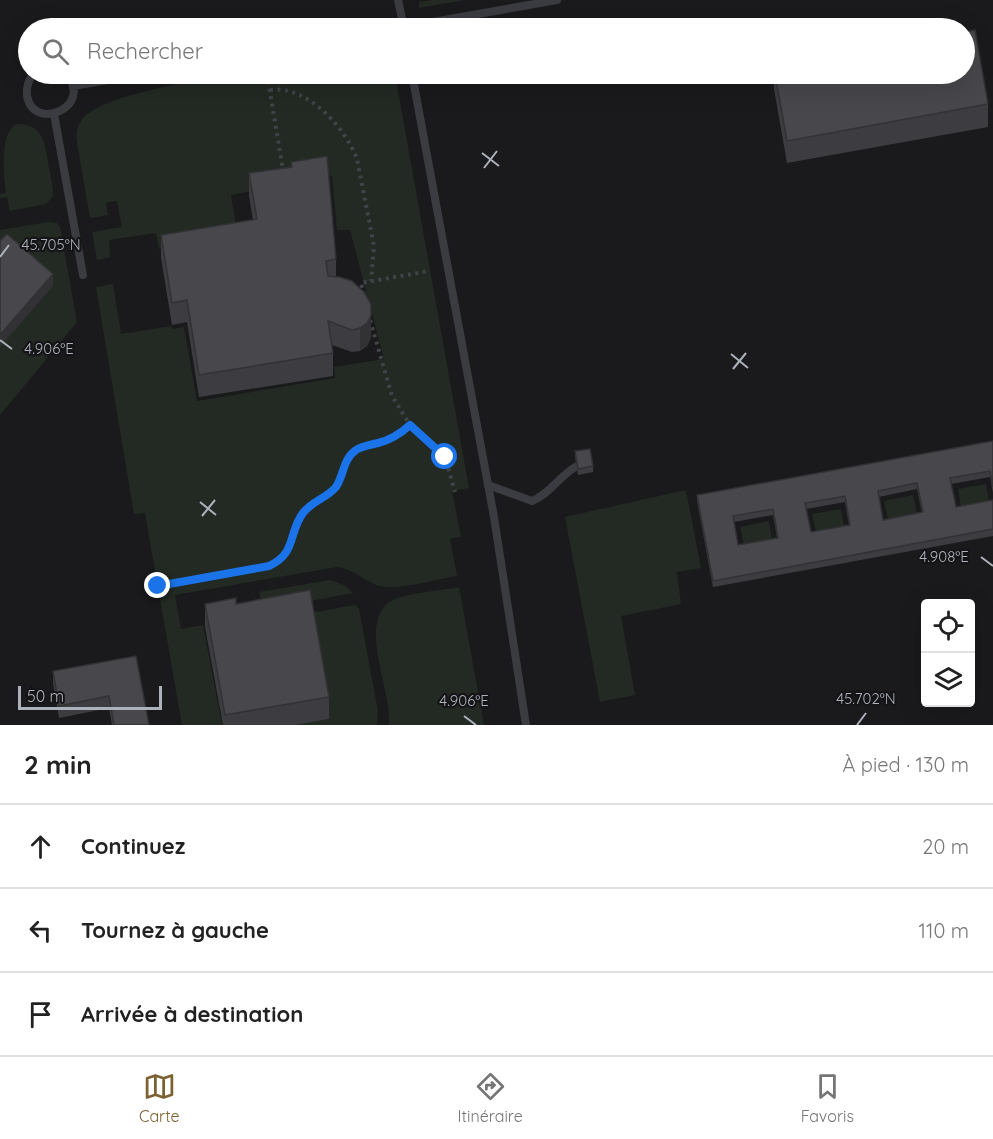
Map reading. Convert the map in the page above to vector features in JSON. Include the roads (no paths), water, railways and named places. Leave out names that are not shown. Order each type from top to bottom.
[{"type":"lane","points":[[398,0],[401,18]]},
{"type":"lane","points":[[458,18],[557,0]]},
{"type":"lane","points":[[28,84],[28,100],[39,112],[54,114],[61,111],[71,100],[73,86],[85,84]]},
{"type":"lane","points":[[414,84],[488,485],[526,725]]},
{"type":"lane","points":[[54,114],[83,275]]},
{"type":"lane","points":[[488,485],[532,501],[542,496],[568,471],[577,466]]}]
